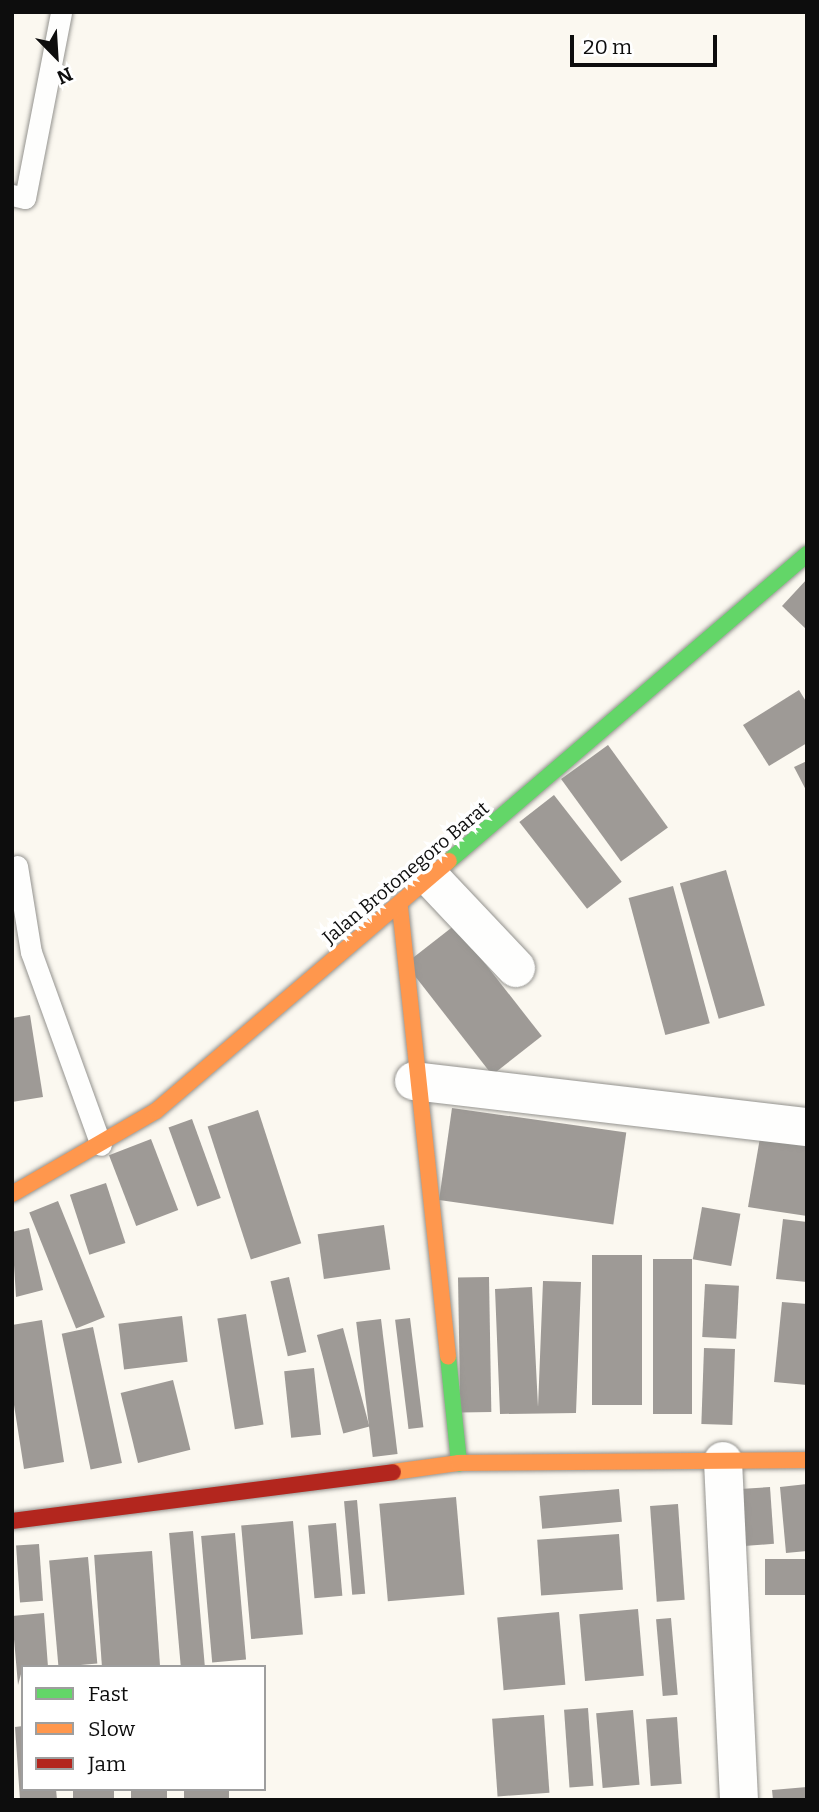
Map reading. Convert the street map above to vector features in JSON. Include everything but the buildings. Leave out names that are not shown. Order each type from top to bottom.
[{"type":"street","name":"Jalan Brotonegoro Barat","points":[[12,1194],[156,1111],[433,880],[807,554]]},
{"type":"street","points":[[433,880],[516,968]]},
{"type":"street","points":[[400,907],[414,1081],[459,1462]]},
{"type":"street","points":[[414,1081],[807,1127]]},
{"type":"street","points":[[12,1521],[459,1462],[807,1460]]},
{"type":"street","points":[[723,1461],[739,1800]]},
{"type":"lane","points":[[12,195],[25,198],[61,12]]},
{"type":"lane","points":[[16,866],[31,952],[101,1145]]},
{"type":"traffic: fast","points":[[449,861],[807,554]]},
{"type":"traffic: fast","points":[[448,1356],[459,1463]]},
{"type":"traffic: slow","points":[[12,1194],[156,1111],[449,861]]},
{"type":"traffic: slow","points":[[400,907],[448,1356]]},
{"type":"traffic: slow","points":[[393,1472],[459,1463],[807,1460]]},
{"type":"traffic: jam","points":[[12,1521],[393,1472]]}]
